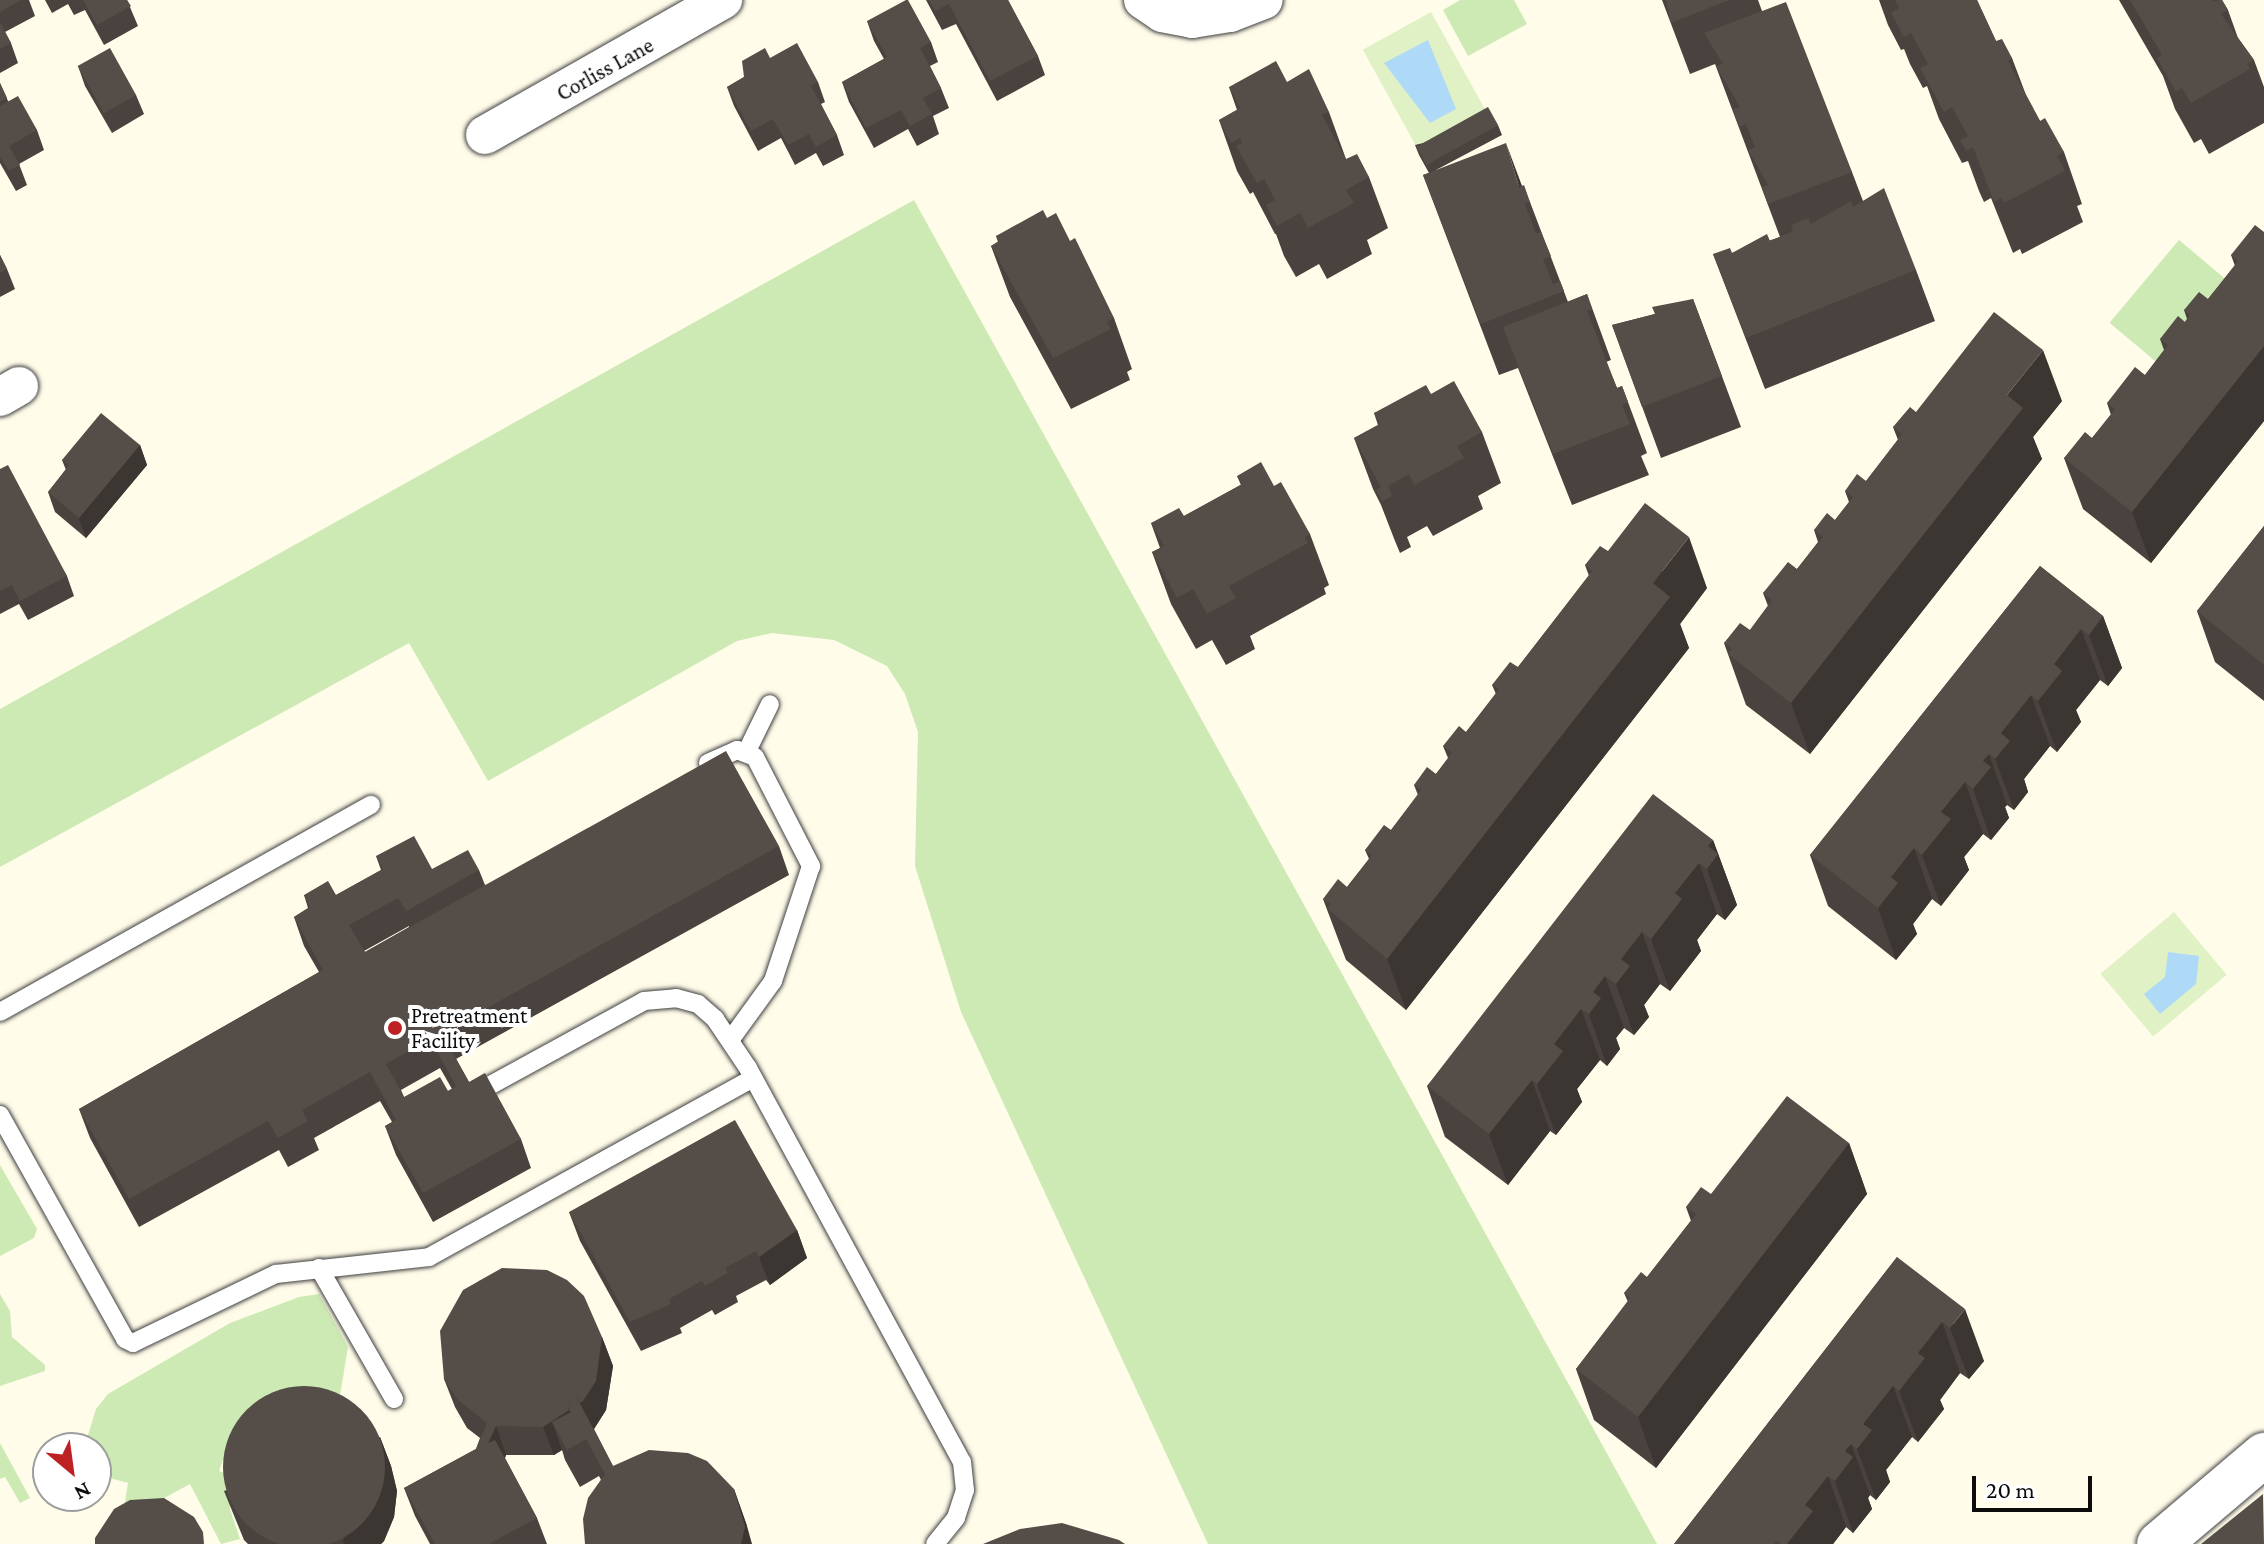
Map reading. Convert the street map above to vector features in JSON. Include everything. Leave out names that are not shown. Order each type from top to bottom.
[{"type":"street","name":"Corliss Lane","points":[[485,135],[723,0]]},
{"type":"street","points":[[1143,0],[1162,13],[1192,19],[1230,13],[1264,0]]},
{"type":"street","points":[[2159,1544],[2264,1455]]},
{"type":"lane","points":[[747,751],[770,704]]},
{"type":"lane","points":[[685,775],[726,753],[747,751]]},
{"type":"lane","points":[[731,1039],[773,981],[811,866],[747,751]]},
{"type":"lane","points":[[0,1012],[371,805]]},
{"type":"lane","points":[[489,1086],[644,1001],[676,998],[698,1004],[731,1039],[962,1462],[965,1490],[956,1518],[935,1544]]},
{"type":"lane","points":[[0,1115],[125,1339],[133,1343],[261,1280],[319,1268],[429,1257],[753,1078]]},
{"type":"lane","points":[[319,1268],[394,1399]]},
{"type":"green space","points":[[1460,0],[1514,0],[1527,24],[1468,56],[1443,10]]},
{"type":"green space","points":[[1431,12],[1488,114],[1420,152],[1363,50]]},
{"type":"green space","points":[[914,200],[1657,1544],[1208,1544],[961,1012],[915,866],[918,732],[905,694],[887,666],[834,640],[772,633],[737,641],[488,781],[409,643],[0,867],[0,709]]},
{"type":"green space","points":[[2179,240],[2235,287],[2166,370],[2110,323]]},
{"type":"green space","points":[[2174,912],[2227,975],[2153,1037],[2100,974]]},
{"type":"green space","points":[[0,1165],[37,1229],[34,1238],[0,1256]]},
{"type":"green space","points":[[0,1294],[10,1311],[12,1337],[45,1365],[45,1371],[0,1386]]},
{"type":"green space","points":[[319,1294],[348,1347],[337,1414],[225,1454],[219,1471],[232,1476],[230,1509],[240,1539],[221,1544],[190,1484],[131,1516],[125,1502],[128,1483],[112,1478],[112,1432],[89,1432],[96,1409],[108,1394],[230,1323],[299,1297]]},
{"type":"green space","points":[[0,1443],[30,1498],[20,1503],[5,1477],[0,1479]]},
{"type":"water","points":[[1428,40],[1456,109],[1430,123],[1384,63]]},
{"type":"water","points":[[2168,952],[2199,956],[2196,984],[2160,1014],[2144,994],[2165,977]]},
{"type":"building","points":[[0,0],[21,0],[0,12]]},
{"type":"building","points":[[83,0],[127,0],[131,6],[97,25]]},
{"type":"building","points":[[906,0],[931,42],[920,48],[941,88],[923,98],[932,114],[910,126],[901,110],[866,128],[842,82],[887,57],[867,21]]},
{"type":"building","points":[[929,0],[1008,0],[1038,56],[990,81],[949,4],[935,11]]},
{"type":"building","points":[[1666,0],[1729,0],[1671,23]]},
{"type":"building","points":[[1895,0],[1977,0],[1996,41],[2002,39],[2012,58],[2008,61],[2040,121],[2045,118],[2064,152],[2057,156],[2065,171],[2004,203],[2001,198],[1994,202],[1973,147],[1966,151],[1960,140],[1968,136],[1952,107],[1944,112],[1920,68],[1928,64],[1911,33],[1904,37],[1891,13],[1899,8]]},
{"type":"building","points":[[2130,0],[2222,0],[2228,10],[2221,14],[2254,60],[2247,64],[2250,69],[2191,103],[2182,88],[2176,92],[2157,58],[2162,55]]},
{"type":"building","points":[[1786,2],[1852,172],[1768,204],[1762,187],[1768,185],[1748,150],[1755,147],[1746,124],[1739,127],[1733,109],[1740,107],[1716,66],[1723,64],[1704,33]]},
{"type":"building","points":[[0,22],[11,43],[0,49]]},
{"type":"building","points":[[797,43],[818,82],[811,86],[837,135],[816,147],[809,134],[788,145],[773,119],[751,131],[727,87],[744,77],[742,61],[765,48],[770,58]]},
{"type":"building","points":[[110,48],[136,95],[104,113],[78,66]]},
{"type":"building","points":[[1276,61],[1287,82],[1309,69],[1329,112],[1322,115],[1346,159],[1357,154],[1369,177],[1346,190],[1354,203],[1308,228],[1300,213],[1277,226],[1266,205],[1275,200],[1264,179],[1257,183],[1236,146],[1242,143],[1240,138],[1231,143],[1219,120],[1240,108],[1229,87]]},
{"type":"building","points":[[0,83],[7,98],[0,102]]},
{"type":"building","points":[[18,96],[37,130],[9,146],[20,165],[9,171],[0,156],[0,106]]},
{"type":"building","points":[[1488,107],[1498,125],[1426,165],[1416,147]]},
{"type":"building","points":[[1506,143],[1519,187],[1524,185],[1530,202],[1525,204],[1536,234],[1541,232],[1551,256],[1543,259],[1553,284],[1560,281],[1564,291],[1481,324],[1423,175]]},
{"type":"building","points":[[1884,188],[1916,270],[1746,338],[1713,254],[1730,248],[1732,253],[1767,234],[1770,241],[1793,231],[1791,225],[1808,218],[1811,224],[1851,201],[1853,207]]},
{"type":"building","points":[[1043,210],[1047,218],[1056,213],[1070,241],[1075,238],[1114,318],[1107,322],[1111,329],[1053,358],[991,246],[999,241],[996,236]]},
{"type":"building","points":[[2255,225],[2264,232],[2264,346],[2132,512],[2064,458],[2085,432],[2092,438],[2115,409],[2107,403],[2135,367],[2145,375],[2168,345],[2160,339],[2178,316],[2185,322],[2190,315],[2184,310],[2199,292],[2208,299],[2238,261],[2231,255]]},
{"type":"building","points":[[0,255],[7,269],[0,273]]},
{"type":"building","points":[[1587,294],[1592,309],[1587,311],[1617,388],[1622,386],[1628,402],[1622,405],[1630,424],[1553,454],[1503,327]]},
{"type":"building","points":[[1693,299],[1722,376],[1642,407],[1612,325],[1655,314],[1652,307]]},
{"type":"building","points":[[1994,312],[2043,350],[2007,395],[2023,408],[1791,703],[1728,654],[1732,649],[1724,643],[1740,623],[1750,630],[1772,600],[1763,593],[1788,562],[1797,569],[1823,537],[1814,530],[1827,513],[1835,520],[1853,497],[1845,491],[1857,474],[1866,481],[1902,434],[1893,427],[1910,407],[1916,412]]},
{"type":"building","points":[[1454,381],[1482,432],[1457,446],[1464,458],[1414,485],[1409,474],[1388,486],[1392,496],[1382,501],[1376,490],[1381,487],[1354,438],[1380,424],[1374,413],[1426,385],[1431,394]]},
{"type":"building","points":[[101,413],[140,445],[79,518],[48,492],[69,465],[62,460]]},
{"type":"building","points":[[1261,462],[1274,486],[1281,482],[1310,534],[1305,537],[1308,543],[1229,586],[1236,598],[1207,614],[1193,589],[1177,598],[1152,552],[1164,546],[1151,523],[1179,508],[1184,516],[1242,484],[1237,476]]},
{"type":"building","points":[[8,465],[67,576],[20,601],[12,585],[0,591],[0,469]]},
{"type":"building","points":[[1645,503],[1689,537],[1653,583],[1670,597],[1387,959],[1328,909],[1331,904],[1323,899],[1338,879],[1347,887],[1372,855],[1365,850],[1384,825],[1391,830],[1421,790],[1414,785],[1427,767],[1436,774],[1452,753],[1443,746],[1459,726],[1466,732],[1499,689],[1492,685],[1510,662],[1518,667],[1592,571],[1585,565],[1600,546],[1608,551]]},
{"type":"building","points":[[2264,526],[2264,665],[2197,611]]},
{"type":"building","points":[[2040,566],[2103,616],[2089,635],[2081,629],[2054,664],[2062,671],[2038,701],[2031,695],[2001,733],[2010,741],[1995,759],[1989,754],[1983,761],[1991,767],[1973,789],[1965,782],[1941,812],[1951,819],[1922,855],[1914,848],[1891,877],[1898,883],[1878,908],[1810,855]]},
{"type":"building","name":"Pretreatment Facility","points":[[726,751],[779,846],[442,1033],[469,1082],[485,1073],[521,1139],[423,1193],[385,1126],[396,1120],[370,1072],[302,1110],[308,1121],[278,1138],[268,1121],[129,1199],[79,1109],[323,970],[294,917],[310,907],[304,895],[328,881],[336,895],[383,869],[376,856],[414,836],[432,869],[468,850],[479,870],[406,911],[398,898],[349,925],[365,952]],"holes":[[[430,1039],[456,1086],[448,1091],[440,1077],[404,1097],[386,1064]]]},
{"type":"building","points":[[1653,794],[1713,840],[1708,846],[1718,854],[1707,869],[1699,863],[1675,893],[1682,899],[1651,939],[1642,932],[1621,959],[1630,966],[1616,984],[1605,976],[1593,992],[1601,998],[1589,1014],[1581,1009],[1554,1044],[1563,1051],[1537,1084],[1532,1080],[1489,1134],[1427,1086]]},
{"type":"building","points":[[1787,1096],[1849,1143],[1638,1417],[1576,1369],[1630,1298],[1624,1293],[1641,1272],[1647,1277],[1696,1214],[1686,1207],[1701,1187],[1711,1194]]},
{"type":"building","points":[[735,1120],[797,1230],[759,1257],[756,1251],[725,1268],[728,1273],[705,1286],[702,1281],[669,1299],[671,1304],[630,1322],[569,1212]]},
{"type":"building","points":[[1897,1257],[1965,1309],[1950,1328],[1942,1322],[1918,1353],[1925,1358],[1899,1391],[1893,1386],[1863,1424],[1872,1430],[1857,1449],[1851,1444],[1845,1451],[1853,1457],[1835,1481],[1828,1476],[1805,1505],[1813,1511],[1787,1544],[1777,1541],[1774,1544],[1674,1544]]},
{"type":"building","points":[[502,1268],[547,1270],[567,1280],[584,1296],[602,1337],[596,1381],[583,1401],[580,1403],[576,1396],[567,1404],[569,1410],[543,1427],[496,1426],[488,1443],[495,1440],[537,1518],[489,1544],[435,1544],[404,1488],[476,1449],[487,1423],[457,1399],[444,1379],[440,1331],[463,1290]]},
{"type":"building","points":[[304,1386],[335,1392],[361,1410],[379,1436],[385,1467],[379,1498],[361,1524],[335,1542],[304,1548],[273,1542],[247,1524],[229,1498],[223,1467],[229,1436],[247,1410],[273,1392]]},
{"type":"building","points":[[576,1396],[613,1466],[649,1450],[688,1453],[707,1461],[734,1489],[745,1527],[741,1544],[585,1544],[583,1519],[588,1498],[605,1474],[586,1439],[567,1450],[552,1422],[571,1412],[567,1404]]},
{"type":"building","points":[[2263,1494],[2264,1544],[2201,1544]]},
{"type":"building","points":[[164,1498],[194,1517],[203,1532],[204,1544],[95,1544],[95,1538],[114,1509],[130,1500]]},
{"type":"building","points":[[1062,1523],[1125,1544],[983,1544],[1020,1529]]},
{"type":"place","name":"Pretreatment Facility","points":[[395,1028]]}]
